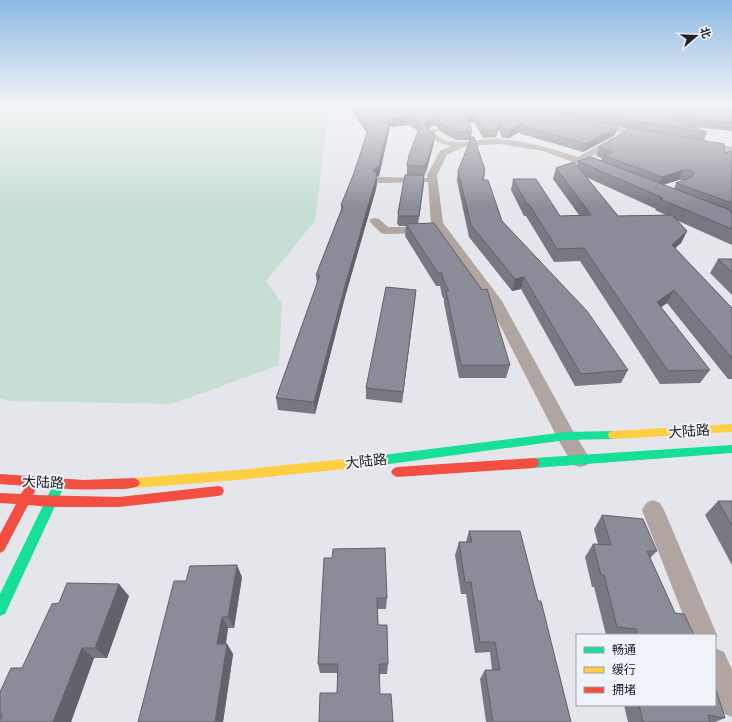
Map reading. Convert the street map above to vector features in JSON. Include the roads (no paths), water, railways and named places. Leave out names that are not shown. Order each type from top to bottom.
[{"type":"main road","name":"大陆路","points":[[0,479],[33,482],[113,485],[238,475],[381,460],[566,436],[603,436],[732,428]]},
{"type":"main road","name":"大陆路","points":[[387,473],[732,449]]},
{"type":"main road","points":[[0,547],[33,482]]},
{"type":"main road","points":[[0,609],[59,483]]},
{"type":"main road","name":"大陆路","points":[[0,498],[51,502],[119,502],[229,490]]},
{"type":"street","points":[[442,141],[458,146]]},
{"type":"street","points":[[580,459],[566,436],[495,301],[437,223],[432,175],[443,153],[464,144],[499,141],[544,149],[579,160],[613,174]]},
{"type":"street","points":[[579,160],[613,141]]},
{"type":"street","points":[[732,147],[696,142],[732,150]]},
{"type":"street","points":[[379,180],[433,180]]},
{"type":"street","points":[[375,221],[384,231],[442,230]]},
{"type":"street","points":[[653,510],[704,634]]},
{"type":"street","points":[[716,663],[732,703]]}]
